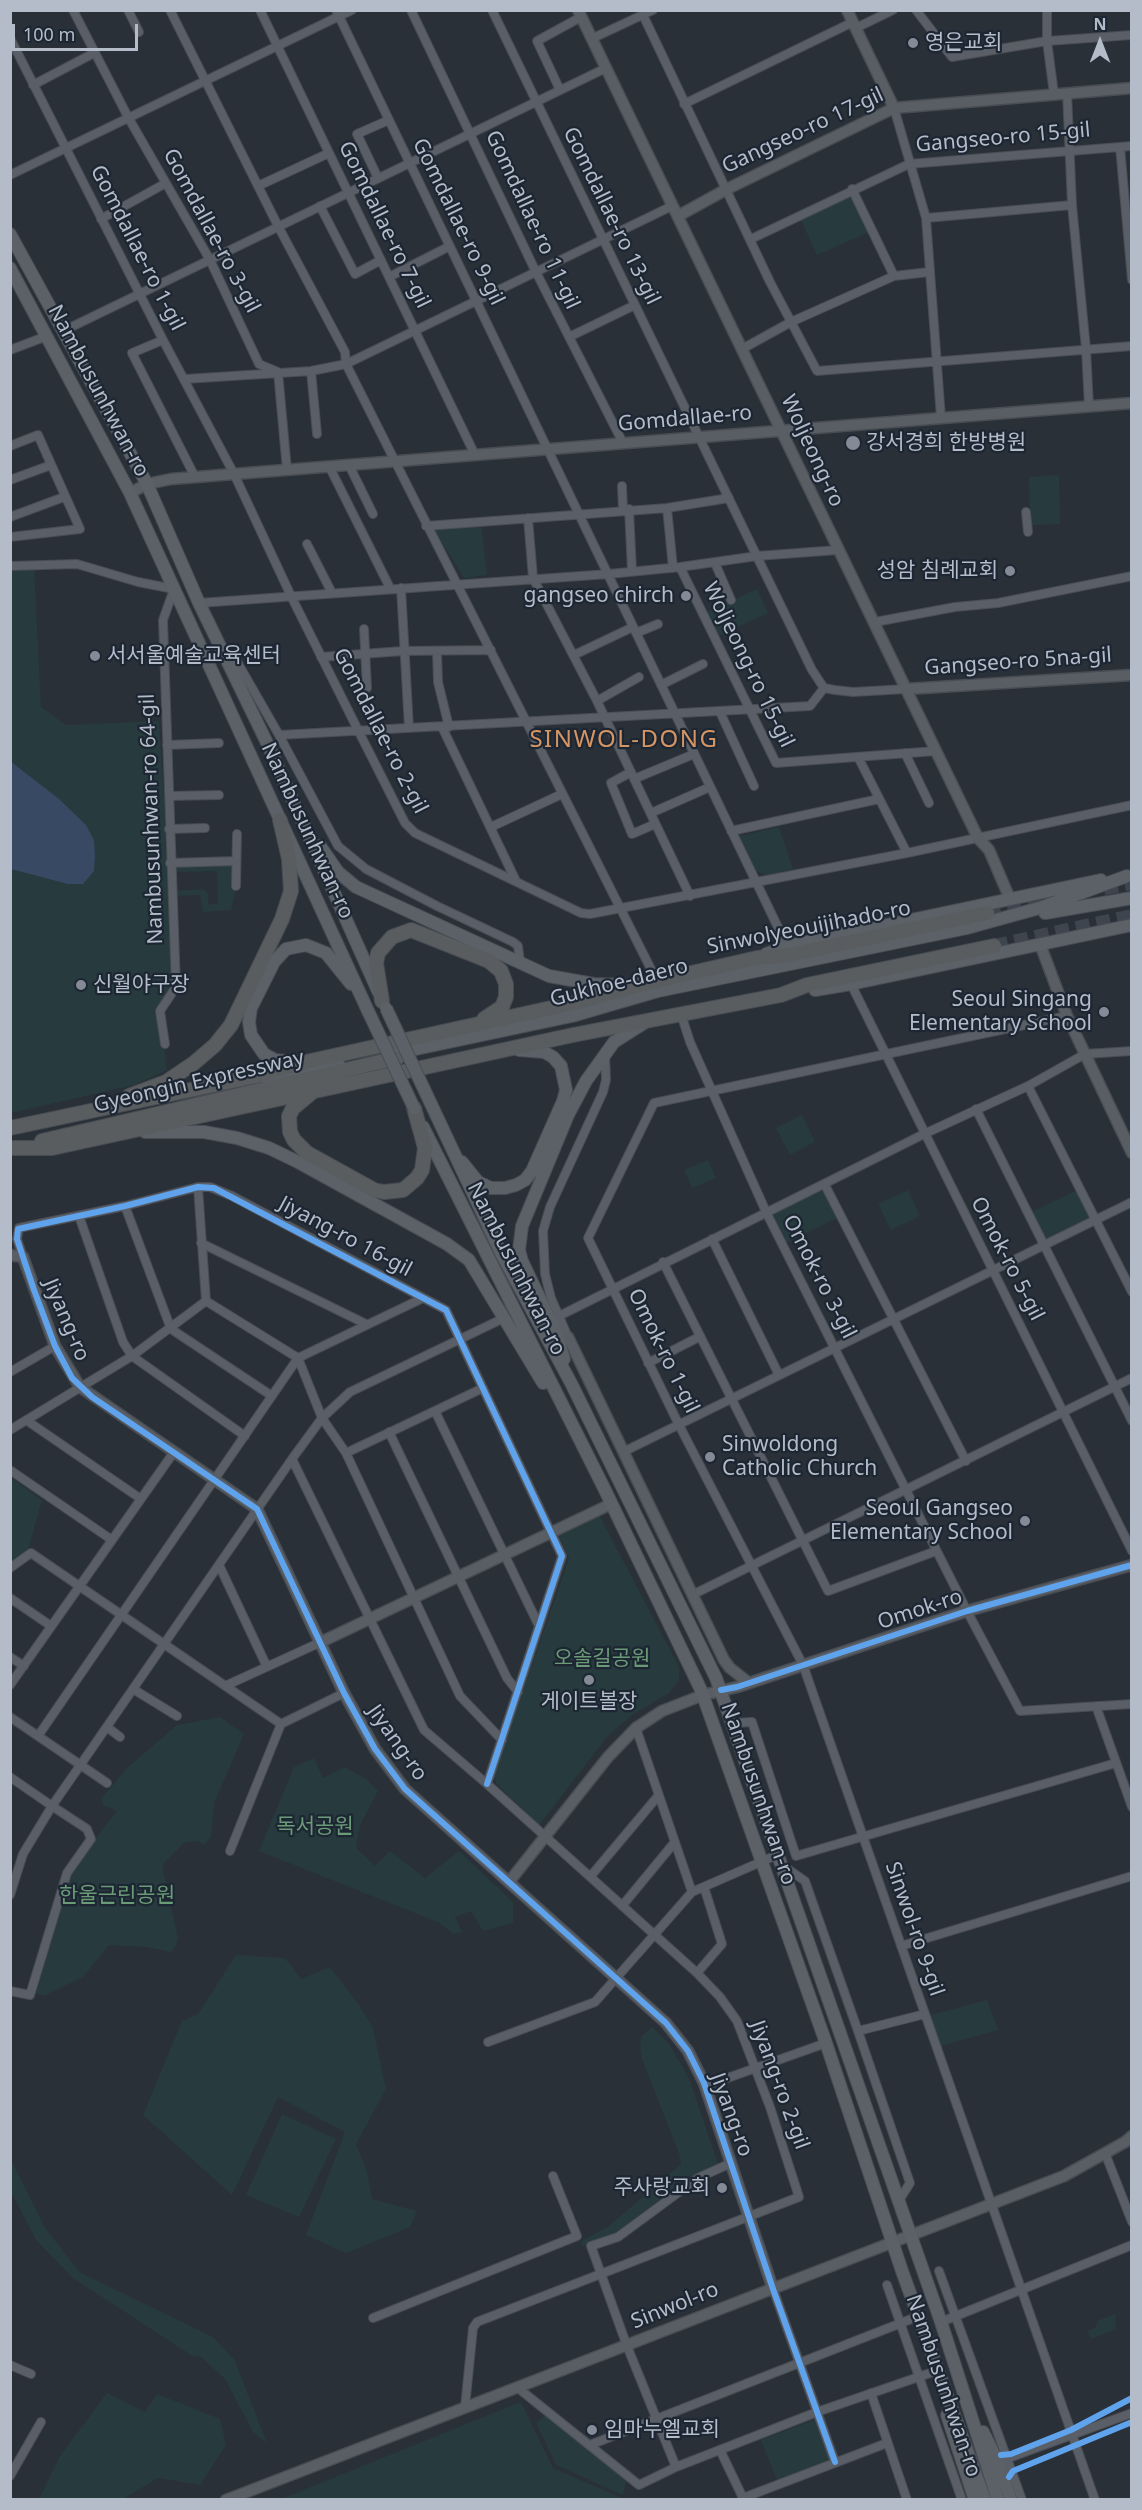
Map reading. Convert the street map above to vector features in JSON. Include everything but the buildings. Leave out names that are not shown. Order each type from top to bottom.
[{"type":"highway","points":[[72,1116],[166,1082],[194,1064],[215,1045],[231,1025],[282,919],[291,891],[289,859],[280,820]]},
{"type":"highway","name":"Sinwolyeouijihado-ro","points":[[472,1026],[757,958],[789,955],[987,913]]},
{"type":"highway","points":[[384,1004],[376,963],[378,953],[383,945],[401,932],[411,930],[421,932],[489,960],[501,971],[506,984],[506,997],[502,1007],[472,1026]]},
{"type":"highway","points":[[12,1148],[52,1148],[314,1090],[649,1020],[781,995],[807,985],[994,946]]},
{"type":"highway","name":"Gyeongin Expressway","points":[[10,1128],[256,1076],[306,1062],[472,1026]]},
{"type":"highway","name":"Gyeongin Expressway","points":[[12,1148],[397,1058]]},
{"type":"highway","points":[[314,1090],[293,1108],[289,1116],[290,1132],[294,1140],[307,1152],[375,1190],[384,1192],[403,1190],[417,1178],[422,1170],[425,1149],[414,1107]]},
{"type":"main road","name":"Nambusunhwan-ro","points":[[10,234],[147,484],[199,603],[270,747],[449,1147],[502,1255],[571,1383],[721,1690],[941,2322],[998,2499]]},
{"type":"main road","name":"Nambusunhwan-ro","points":[[10,268],[130,493],[414,1107],[703,1695],[826,2043],[893,2243],[985,2499]]},
{"type":"main road","points":[[155,548],[156,541],[165,540],[178,570],[188,577]]},
{"type":"main road","points":[[270,747],[289,779],[321,849],[338,872],[356,887],[549,976],[578,982],[639,985]]},
{"type":"main road","points":[[757,958],[787,946],[1091,881],[1129,876]]},
{"type":"main road","name":"Gukhoe-daero","points":[[256,1076],[280,1077],[572,1016],[669,989],[967,928],[1043,907],[1129,876]]},
{"type":"main road","name":"Gukhoe-daero","points":[[397,1058],[570,1023],[658,997],[959,935],[1039,914],[1131,898]]},
{"type":"main road","points":[[781,995],[851,984],[1131,925]]},
{"type":"main road","points":[[306,1062],[275,1060],[264,1054],[251,1035],[249,1022],[251,1008],[279,956],[286,950],[306,945],[326,953],[367,1008]]},
{"type":"main road","points":[[571,1383],[564,1339],[522,1260],[519,1239],[522,1226],[568,1115],[586,1081],[605,1053],[623,1035],[649,1020]]},
{"type":"main road","points":[[449,1147],[478,1182],[491,1188],[516,1185],[525,1180],[532,1171],[563,1101],[566,1090],[562,1072],[553,1057],[544,1052],[530,1049],[497,1052]]},
{"type":"main road","points":[[120,1134],[204,1132],[237,1138],[269,1148],[447,1245],[469,1260],[591,1464]]},
{"type":"main road","name":"Nambusunhwan-ro","points":[[919,2316],[933,2372],[975,2499]]},
{"type":"main road","name":"Nambusunhwan-ro","points":[[964,2396],[1003,2460],[1011,2499]]},
{"type":"street","name":"Gomdallae-ro 3-gil","points":[[73,10],[128,117],[210,260],[259,364],[278,372]]},
{"type":"street","points":[[128,10],[139,32]]},
{"type":"street","points":[[170,10],[258,186],[345,352],[346,364],[396,461],[426,526],[458,585],[657,981]]},
{"type":"street","name":"Gomdallae-ro 7-gil","points":[[260,10],[475,455]]},
{"type":"street","points":[[10,175],[206,81],[337,14],[352,10]]},
{"type":"street","name":"Gomdallae-ro 11-gil","points":[[411,10],[535,270],[623,443]]},
{"type":"street","name":"Gomdallae-ro 13-gil","points":[[492,10],[812,670],[824,688]]},
{"type":"street","points":[[591,39],[653,10]]},
{"type":"street","points":[[847,10],[894,108],[926,218],[941,418]]},
{"type":"street","points":[[684,104],[854,25],[893,10]]},
{"type":"street","points":[[916,10],[952,57],[1047,41],[1131,34]]},
{"type":"street","points":[[1047,10],[1047,41],[1054,94]]},
{"type":"street","name":"Gomdallae-ro 9-gil","points":[[337,14],[787,946]]},
{"type":"street","name":"Woljeong-ro","points":[[560,90],[537,41],[579,14],[978,838],[989,850],[1010,899]]},
{"type":"street","points":[[643,15],[684,104],[817,371],[1131,346]]},
{"type":"street","name":"Gomdallae-ro 1-gil","points":[[10,38],[139,294],[234,474]]},
{"type":"street","points":[[33,85],[94,53]]},
{"type":"street","points":[[63,331],[606,68]]},
{"type":"street","name":"Gangseo-ro 17-gil","points":[[678,216],[727,189],[894,108],[1131,88]]},
{"type":"street","points":[[1066,93],[1072,205],[1089,406]]},
{"type":"street","points":[[378,178],[357,134],[389,120]]},
{"type":"street","name":"Gangseo-ro 15-gil","points":[[751,239],[852,189],[909,164],[1131,146]]},
{"type":"street","points":[[1120,147],[1128,200],[1131,280]]},
{"type":"street","points":[[258,186],[329,153]]},
{"type":"street","points":[[101,219],[166,183]]},
{"type":"street","points":[[852,189],[894,276]]},
{"type":"street","points":[[926,218],[1072,205]]},
{"type":"street","points":[[320,206],[355,274],[381,260]]},
{"type":"street","points":[[185,379],[311,371],[346,364],[535,270],[672,206]]},
{"type":"street","points":[[389,277],[450,246]]},
{"type":"street","points":[[742,350],[791,322],[894,276],[929,272]]},
{"type":"street","points":[[569,337],[635,305]]},
{"type":"street","points":[[10,350],[47,336]]},
{"type":"street","points":[[163,340],[132,352],[195,477]]},
{"type":"street","points":[[311,371],[317,434]]},
{"type":"street","points":[[278,372],[287,470]]},
{"type":"street","name":"Gomdallae-ro","points":[[130,493],[147,484],[195,477],[1131,403]]},
{"type":"street","points":[[10,446],[38,435],[80,529],[10,537]]},
{"type":"street","points":[[10,480],[51,465]]},
{"type":"street","points":[[349,465],[373,514]]},
{"type":"street","points":[[329,466],[390,588]]},
{"type":"street","name":"Gomdallae-ro 2-gil","points":[[234,474],[321,657],[410,829],[581,913],[590,914],[690,896],[1131,805]]},
{"type":"street","points":[[622,486],[632,571]]},
{"type":"street","points":[[10,517],[64,497]]},
{"type":"street","points":[[426,526],[667,508],[729,498]]},
{"type":"street","points":[[667,508],[676,567]]},
{"type":"street","points":[[1026,512],[1028,532]]},
{"type":"street","points":[[528,518],[533,578],[597,701],[690,896]]},
{"type":"street","points":[[307,544],[332,593]]},
{"type":"street","points":[[199,603],[609,574],[757,556],[838,550]]},
{"type":"street","points":[[715,562],[731,600]]},
{"type":"street","points":[[10,566],[77,564],[138,582],[174,589]]},
{"type":"street","name":"Woljeong-ro 15-gil","points":[[676,567],[750,708],[776,763],[936,751]]},
{"type":"street","points":[[875,622],[955,607],[998,603],[1131,576]]},
{"type":"street","points":[[401,588],[409,728]]},
{"type":"street","name":"Nambusunhwan-ro 64-gil","points":[[165,1044],[160,1011],[176,987],[163,620],[174,589]]},
{"type":"street","points":[[574,655],[634,630],[658,624]]},
{"type":"street","points":[[364,629],[367,688]]},
{"type":"street","points":[[222,649],[236,660],[338,846],[366,868],[437,906],[513,942],[518,946],[520,962]]},
{"type":"street","points":[[321,657],[403,651],[491,650]]},
{"type":"street","points":[[436,652],[445,727],[516,881]]},
{"type":"street","points":[[661,685],[703,664]]},
{"type":"street","name":"Gangseo-ro 5na-gil","points":[[906,689],[1131,675]]},
{"type":"street","points":[[597,701],[639,677]]},
{"type":"street","points":[[279,735],[810,706],[824,688],[853,692],[906,689]]},
{"type":"street","points":[[720,712],[754,786]]},
{"type":"street","points":[[167,744],[219,742]]},
{"type":"street","points":[[904,753],[929,803]]},
{"type":"street","points":[[655,824],[632,834],[611,783],[694,754]]},
{"type":"street","points":[[858,757],[907,853]]},
{"type":"street","points":[[651,813],[710,788]]},
{"type":"street","points":[[491,827],[562,794]]},
{"type":"street","points":[[169,796],[219,795]]},
{"type":"street","points":[[731,831],[879,799]]},
{"type":"street","points":[[169,829],[205,828]]},
{"type":"street","points":[[236,886],[237,834]]},
{"type":"street","points":[[170,863],[236,861]]},
{"type":"street","points":[[1040,945],[1067,1016],[1131,1153]]},
{"type":"street","name":"Omok-ro 5-gil","points":[[851,984],[1064,1411],[1131,1551]]},
{"type":"street","name":"Omok-ro 3-gil","points":[[681,1014],[690,1042],[767,1214],[936,1551],[1020,1711],[1096,1706]]},
{"type":"street","points":[[712,1091],[1067,1016]]},
{"type":"street","points":[[559,1316],[663,1262],[767,1214],[924,1134],[1028,1086],[1085,1054],[1131,1051]]},
{"type":"street","points":[[564,1339],[545,1274],[543,1231],[550,1207],[603,1092],[606,1080],[605,1053]]},
{"type":"street","points":[[1028,1086],[1131,1292]]},
{"type":"street","name":"Omok-ro 1-gil","points":[[712,1091],[658,1101],[651,1106],[588,1236],[589,1243],[679,1425],[803,1665]]},
{"type":"street","points":[[976,1109],[1131,1421]]},
{"type":"street","points":[[825,1185],[966,1461]]},
{"type":"street","points":[[198,1187],[206,1301]]},
{"type":"street","name":"Jiyang-ro 16-gil","points":[[23,1257],[17,1239],[18,1229],[125,1206],[198,1187],[214,1188],[224,1191],[446,1310],[562,1556],[487,1784]]},
{"type":"street","points":[[623,1452],[1131,1202]]},
{"type":"street","points":[[125,1206],[171,1329],[273,1396]]},
{"type":"street","points":[[79,1216],[123,1342],[132,1356],[245,1436]]},
{"type":"street","points":[[712,1239],[779,1376]]},
{"type":"street","points":[[201,1243],[366,1324]]},
{"type":"street","name":"Jiyang-ro","points":[[10,1256],[23,1257],[55,1346],[80,1387],[257,1509],[344,1693],[375,1749],[405,1789],[666,2023],[688,2051],[705,2086],[773,2289]]},
{"type":"street","points":[[663,1262],[730,1400],[828,1591],[936,1551]]},
{"type":"street","points":[[38,1736],[298,1359],[423,1298]]},
{"type":"street","points":[[10,1430],[132,1356],[206,1301]]},
{"type":"street","points":[[206,1301],[298,1359],[322,1418],[346,1453],[460,1696],[502,1740]]},
{"type":"street","points":[[10,1895],[23,1854],[52,1806],[322,1418],[350,1392],[504,1318]]},
{"type":"street","points":[[648,1363],[699,1337]]},
{"type":"street","name":"Nambusunhwan-ro","points":[[564,1339],[623,1452],[724,1660],[730,1668],[749,1683]]},
{"type":"street","points":[[10,1372],[55,1346]]},
{"type":"street","points":[[692,1595],[1131,1378]]},
{"type":"street","points":[[346,1453],[483,1388]]},
{"type":"street","points":[[435,1411],[539,1626]]},
{"type":"street","points":[[26,1420],[141,1499]]},
{"type":"street","points":[[389,1432],[507,1678],[518,1692]]},
{"type":"street","points":[[10,1684],[174,1452]]},
{"type":"street","name":"Jiyang-ro 2-gil","points":[[292,1459],[424,1730],[697,1973],[720,1997],[737,2021],[756,2067],[799,2197],[749,2216]]},
{"type":"street","points":[[10,1470],[112,1540]]},
{"type":"street","points":[[225,1686],[611,1504]]},
{"type":"street","points":[[10,1568],[31,1553],[281,1724]]},
{"type":"street","points":[[219,1564],[267,1667]]},
{"type":"street","name":"Omok-ro","points":[[509,1882],[608,1757],[636,1728],[662,1711],[703,1695],[749,1683],[967,1611],[1131,1565]]},
{"type":"street","points":[[10,1598],[51,1626]]},
{"type":"street","points":[[10,1657],[24,1666]]},
{"type":"street","name":"Sinwol-ro 9-gil","points":[[803,1665],[1095,2499]]},
{"type":"street","points":[[133,1689],[177,1716]]},
{"type":"street","points":[[230,1851],[281,1724],[344,1693]]},
{"type":"street","points":[[1131,1704],[1096,1706],[1131,1807]]},
{"type":"street","points":[[10,1717],[107,1783]]},
{"type":"street","points":[[734,1723],[752,1722],[796,1856],[1116,1763]]},
{"type":"street","points":[[107,1727],[120,1737]]},
{"type":"street","points":[[636,1728],[692,1892]]},
{"type":"street","points":[[10,1777],[87,1829],[91,1839],[68,1873],[30,1995],[10,1990]]},
{"type":"street","points":[[590,1877],[658,1796]]},
{"type":"street","points":[[622,1906],[674,1843]]},
{"type":"street","points":[[488,2042],[595,2002],[692,1892],[762,1862],[781,1859]]},
{"type":"street","name":"Nambusunhwan-ro","points":[[781,1859],[805,1881],[910,2183],[898,2202]]},
{"type":"street","points":[[901,1946],[1131,1876]]},
{"type":"street","points":[[697,1973],[722,1944],[704,1887]]},
{"type":"street","points":[[858,2031],[925,2014]]},
{"type":"street","points":[[705,2086],[826,2043]]},
{"type":"street","name":"Sinwol-ro","points":[[226,2499],[992,2205],[1064,2176],[1131,2136]]},
{"type":"street","points":[[1105,2153],[1131,2222]]},
{"type":"street","points":[[676,2467],[627,2346],[591,2246],[618,2236],[698,2178],[731,2163]]},
{"type":"street","points":[[373,2318],[577,2236],[553,2176]]},
{"type":"street","points":[[465,2407],[473,2328],[477,2322],[749,2216]]},
{"type":"street","points":[[941,2322],[1131,2245]]},
{"type":"street","name":"Nambusunhwan-ro","points":[[939,2271],[992,2421],[1003,2460],[1022,2499]]},
{"type":"street","name":"Nambusunhwan-ro","points":[[887,2285],[962,2499]]},
{"type":"street","points":[[773,2289],[835,2462]]},
{"type":"street","points":[[590,2445],[919,2316]]},
{"type":"street","points":[[10,2365],[31,2374]]},
{"type":"street","points":[[518,2388],[639,2485],[676,2467],[817,2412],[933,2372]]},
{"type":"street","points":[[871,2392],[907,2499]]},
{"type":"street","points":[[1003,2460],[1131,2414]]},
{"type":"street","points":[[12,2470],[41,2422]]},
{"type":"street","points":[[720,2450],[743,2498],[887,2443]]},
{"type":"green space","points":[[852,195],[869,232],[817,255],[801,220]]},
{"type":"green space","points":[[1059,475],[1060,524],[1030,525],[1029,477]]},
{"type":"green space","points":[[481,523],[487,575],[464,578],[433,528]]},
{"type":"green space","points":[[34,566],[41,707],[66,725],[159,721],[176,987],[160,1011],[167,1070],[134,1085],[11,1113],[10,567]]},
{"type":"green space","points":[[757,589],[768,613],[714,638],[703,614]]},
{"type":"green space","points":[[779,827],[793,869],[766,875],[756,871],[740,836]]},
{"type":"green space","points":[[234,865],[236,886],[231,910],[203,912],[200,895],[173,896],[171,891],[204,889],[208,894],[208,907],[209,904],[218,904],[217,871],[172,872],[175,866]]},
{"type":"green space","points":[[802,1115],[815,1142],[790,1155],[776,1128]]},
{"type":"green space","points":[[708,1160],[716,1178],[692,1188],[684,1170]]},
{"type":"green space","points":[[825,1185],[841,1216],[782,1245],[767,1214]]},
{"type":"green space","points":[[1079,1189],[1095,1221],[1045,1245],[1030,1213]]},
{"type":"green space","points":[[908,1190],[920,1216],[891,1230],[878,1204]]},
{"type":"green space","points":[[11,1478],[42,1500],[28,1550],[11,1564]]},
{"type":"green space","name":"오솔길공원","points":[[598,1513],[679,1667],[679,1680],[669,1693],[632,1715],[607,1737],[539,1825],[497,1784],[494,1775],[569,1558],[557,1533]]},
{"type":"green space","name":"한울근린공원","points":[[220,1717],[244,1734],[214,1803],[211,1837],[204,1845],[197,1841],[184,1843],[162,1865],[178,1939],[175,1947],[171,1952],[146,1947],[109,1945],[83,1977],[44,1996],[36,1993],[71,1877],[117,1811],[103,1805],[102,1798],[127,1768],[177,1725]]},
{"type":"green space","name":"독서공원","points":[[314,1758],[323,1778],[345,1767],[366,1779],[378,1791],[360,1825],[356,1848],[375,1866],[390,1851],[425,1878],[459,1851],[513,1902],[513,1923],[483,1931],[471,1911],[455,1917],[462,1932],[453,1934],[440,1923],[259,1851],[294,1767]]},
{"type":"green space","points":[[236,1955],[285,1958],[301,1979],[330,1967],[359,2005],[373,2028],[386,2089],[356,2144],[367,2172],[372,2199],[417,2211],[410,2227],[346,2253],[306,2235],[345,2132],[278,2097],[232,2195],[143,2115],[182,2021],[198,2014]]},
{"type":"green space","points":[[987,2000],[998,2030],[937,2047],[927,2016]]},
{"type":"green space","points":[[652,2027],[669,2044],[689,2078],[718,2164],[714,2168],[690,2176],[614,2235],[583,2246],[580,2242],[609,2226],[681,2164],[680,2156],[642,2059],[640,2045],[642,2036]]},
{"type":"green space","points":[[282,2114],[336,2139],[299,2217],[246,2195]]},
{"type":"green space","points":[[10,2158],[44,2226],[79,2272],[213,2337],[234,2359],[267,2443],[253,2432],[225,2379],[200,2356],[194,2357],[73,2278],[36,2240],[11,2192]]},
{"type":"green space","points":[[1115,2314],[1116,2329],[1091,2339],[1087,2331],[1095,2328],[1099,2320]]},
{"type":"green space","points":[[107,2393],[145,2412],[157,2394],[220,2419],[226,2445],[200,2485],[158,2478],[123,2499],[39,2499],[60,2456]]},
{"type":"green space","points":[[521,2402],[553,2468],[624,2499],[281,2499]]},
{"type":"green space","points":[[546,2414],[626,2480],[623,2495],[556,2465],[536,2423]]},
{"type":"green space","points":[[814,2420],[830,2459],[777,2480],[761,2440]]},
{"type":"water","points":[[10,761],[59,799],[86,825],[94,840],[95,857],[94,871],[83,884],[68,884],[11,869]]},
{"type":"tunnel","points":[[1104,888],[1132,883]]},
{"type":"tunnel","points":[[987,913],[1056,898]]},
{"type":"tunnel","points":[[994,946],[1132,916]]},
{"type":"cycle path","points":[[487,1784],[562,1556],[446,1310],[214,1188],[198,1187],[125,1206],[18,1229],[17,1239],[34,1290],[55,1346],[72,1378],[92,1397],[257,1509],[344,1693],[375,1749],[405,1789],[666,2023],[688,2051],[704,2083],[773,2289],[835,2462]]},
{"type":"cycle path","points":[[721,1690],[737,1687],[967,1611],[1132,1565]]},
{"type":"cycle path","points":[[1001,2455],[1011,2454],[1071,2430],[1132,2398]]},
{"type":"cycle path","points":[[1009,2477],[1013,2471],[1132,2422]]},
{"type":"place","name":"영은교회","points":[[913,43]]},
{"type":"place","name":"강서경희 한방병원","points":[[853,443]]},
{"type":"place","name":"성암 침례교회","points":[[1010,571]]},
{"type":"place","name":"gangseo chirch","points":[[686,596]]},
{"type":"place","name":"서서울예술교육센터","points":[[95,656]]},
{"type":"place","name":"신월야구장","points":[[81,985]]},
{"type":"place","name":"Seoul Singang Elementary School","points":[[1104,1012]]},
{"type":"place","name":"Sinwoldong Catholic Church","points":[[710,1457]]},
{"type":"place","name":"Seoul Gangseo Elementary School","points":[[1025,1521]]},
{"type":"place","name":"게이트볼장","points":[[589,1680]]},
{"type":"place","name":"주사랑교회","points":[[722,2188]]},
{"type":"place","name":"임마누엘교회","points":[[592,2430]]},
{"type":"district","name":"SINWOL-DONG","points":[[624,740]]}]
